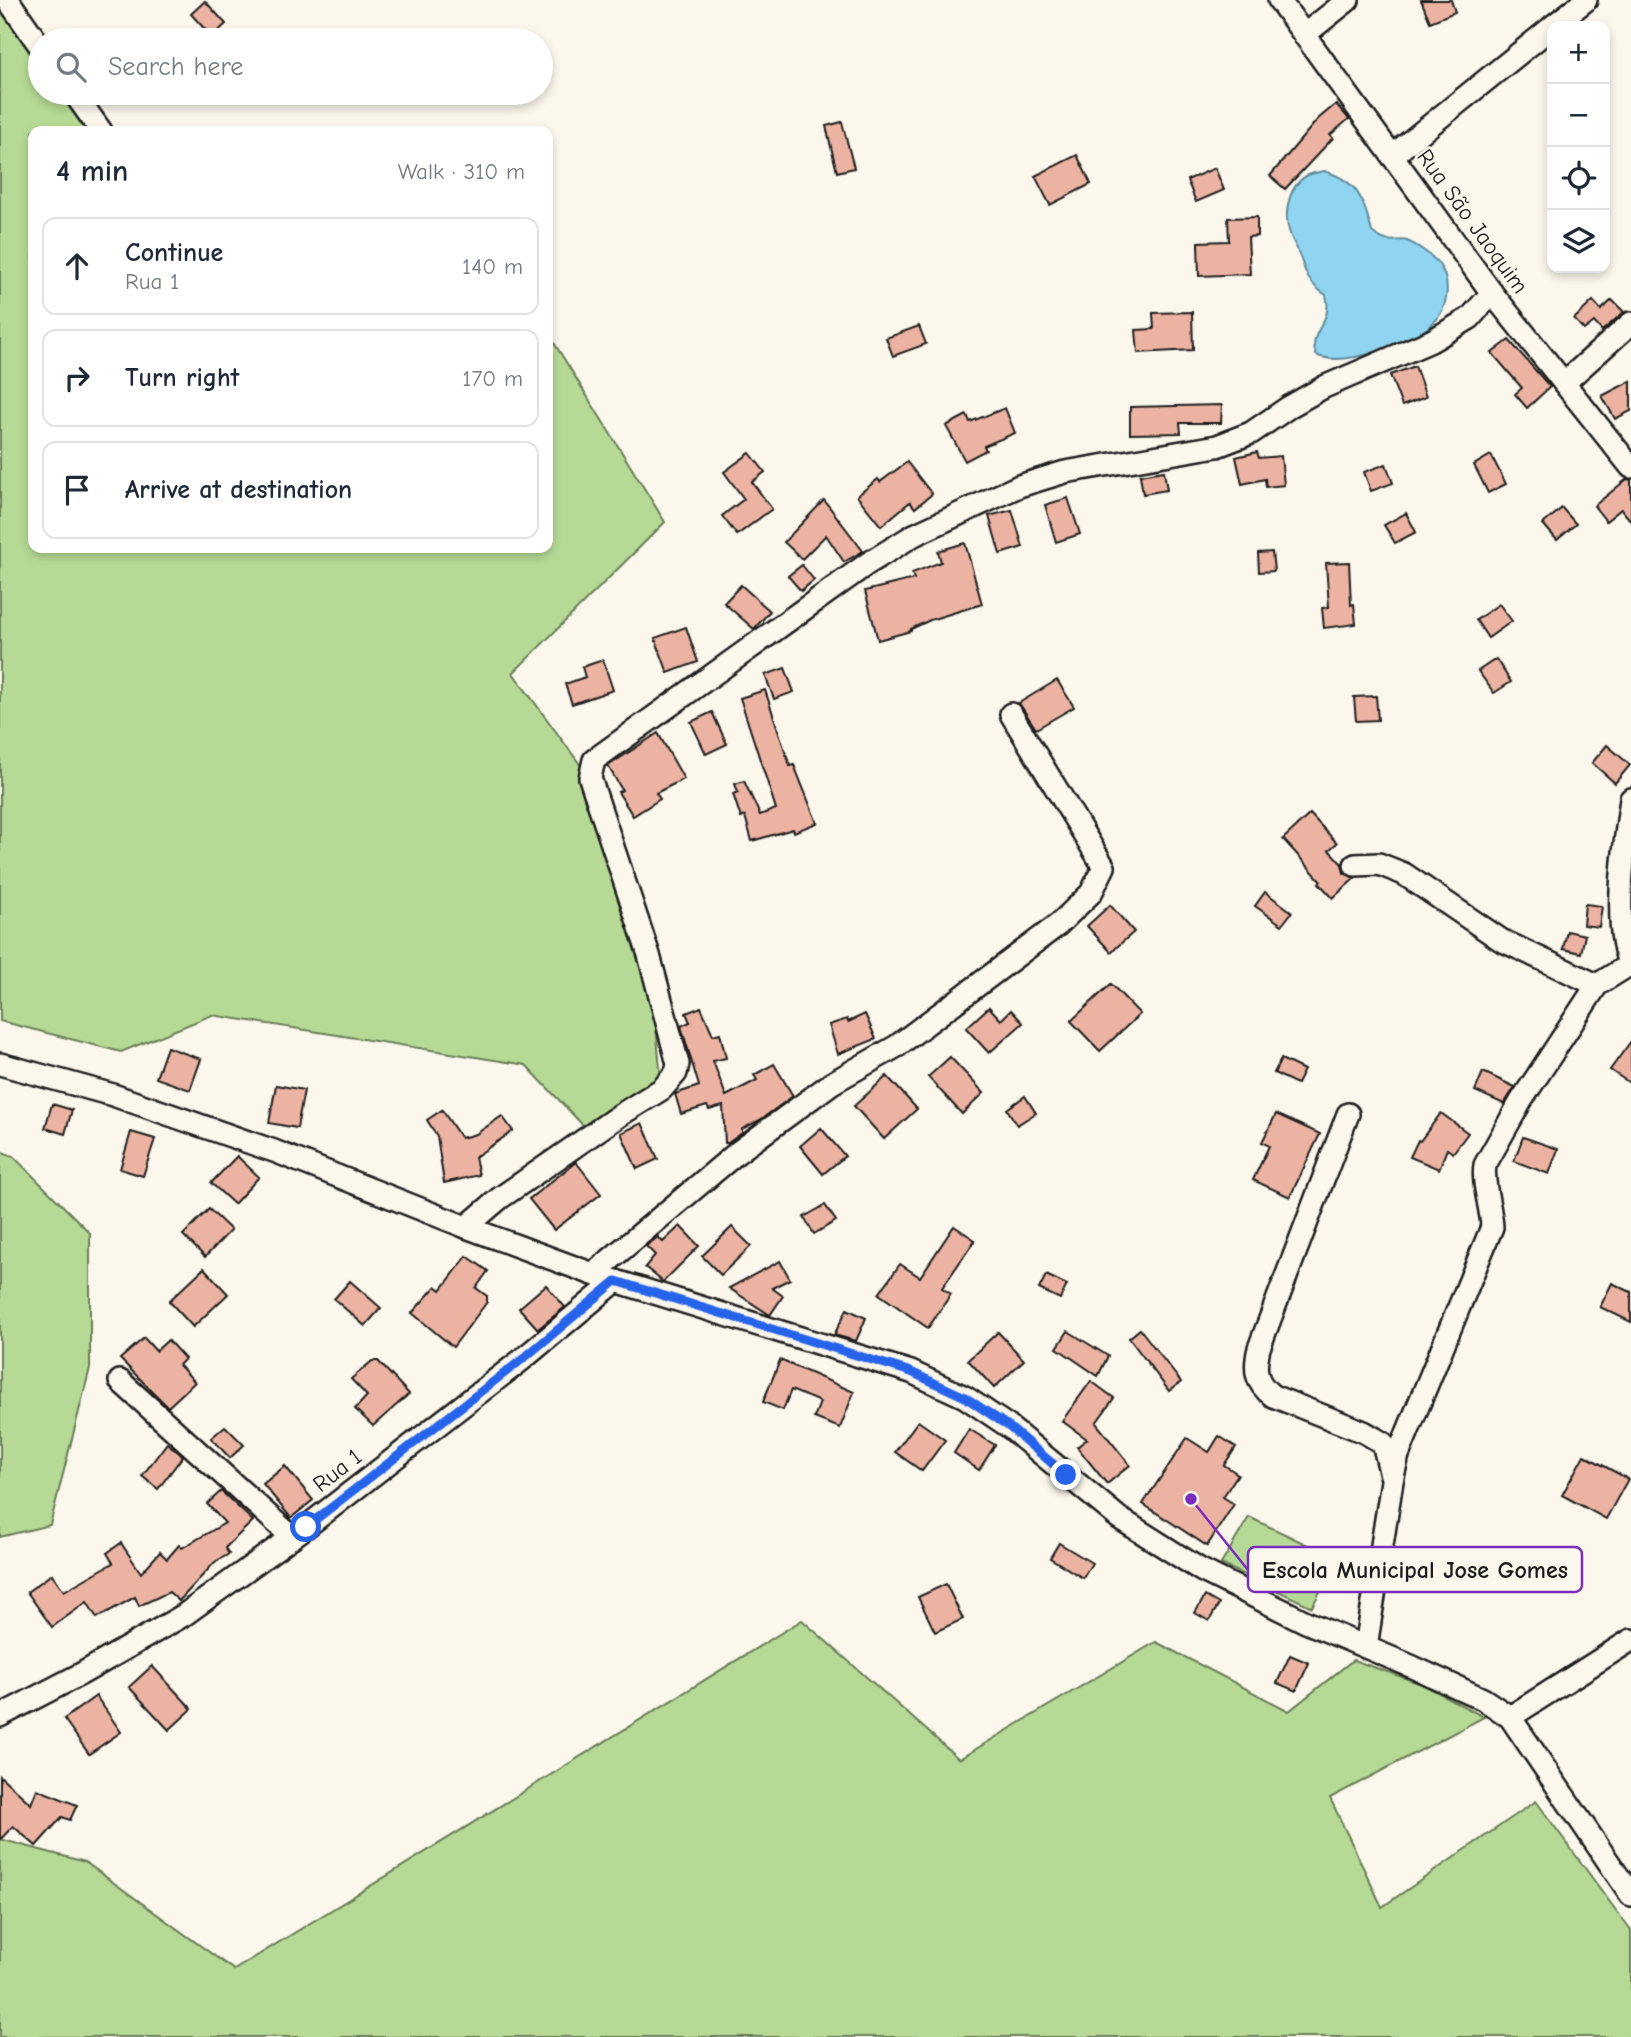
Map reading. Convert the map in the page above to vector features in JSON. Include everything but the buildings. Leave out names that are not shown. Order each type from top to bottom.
[{"type":"street","points":[[8,0],[28,29]]},
{"type":"street","name":"Rua São Jaoquim","points":[[1279,0],[1492,293],[1631,467]]},
{"type":"street","points":[[1304,35],[1348,0]]},
{"type":"street","points":[[1560,21],[1586,0]]},
{"type":"street","points":[[1392,156],[1547,32]]},
{"type":"street","points":[[83,105],[97,126]]},
{"type":"street","points":[[466,1227],[500,1198],[662,1089],[676,1073],[677,1064],[649,955],[590,778],[594,760],[855,572],[914,535],[1019,486],[1054,475],[1217,446],[1251,433],[1324,387],[1432,341],[1469,318],[1492,293]]},
{"type":"street","points":[[1564,383],[1631,323]]},
{"type":"street","points":[[593,1274],[738,1152],[832,1083],[897,1046],[976,988],[1059,924],[1090,893],[1104,867],[1011,714]]},
{"type":"street","points":[[1366,1647],[1398,1455],[1492,1227],[1492,1209],[1483,1175],[1485,1165],[1521,1101],[1597,985],[1630,966],[1622,942],[1622,874],[1631,799]]},
{"type":"street","points":[[1355,865],[1380,864],[1404,874],[1501,940],[1597,985]]},
{"type":"street","points":[[0,1064],[113,1095],[325,1170],[466,1227],[593,1274],[911,1372],[965,1397],[1008,1426],[1119,1518],[1201,1570],[1306,1622],[1483,1699],[1510,1717],[1631,1895]]},
{"type":"street","points":[[1348,1114],[1259,1348],[1255,1365],[1257,1379],[1273,1396],[1364,1432],[1383,1443],[1392,1480]]},
{"type":"street","name":"Rua 1","points":[[0,1716],[81,1674],[184,1615],[292,1538],[524,1358],[616,1281]]},
{"type":"street","points":[[120,1381],[292,1538]]},
{"type":"street","points":[[1510,1717],[1631,1640]]},
{"type":"green space","points":[[0,0],[28,33],[28,105],[81,105],[95,126],[28,126],[28,553],[553,553],[553,341],[665,522],[513,673],[590,778],[649,955],[662,1089],[592,1135],[526,1065],[212,1015],[121,1052],[0,1021]]},
{"type":"green space","points":[[0,1151],[13,1156],[90,1233],[90,1368],[50,1525],[0,1537]]},
{"type":"green space","points":[[1249,1517],[1337,1559],[1312,1607],[1221,1564]]},
{"type":"green space","points":[[802,1620],[959,1759],[1156,1642],[1289,1711],[1353,1660],[1422,1684],[1484,1717],[1330,1798],[1382,1907],[1536,1801],[1631,1931],[1631,2037],[0,2037],[0,1839],[85,1862],[234,1970]]},
{"type":"water","points":[[1324,171],[1345,180],[1358,193],[1372,232],[1391,241],[1407,241],[1432,257],[1442,270],[1447,287],[1442,312],[1431,325],[1408,340],[1359,356],[1328,358],[1316,355],[1315,339],[1327,313],[1326,295],[1308,277],[1291,237],[1287,210],[1292,193],[1301,180],[1308,175]]},
{"type":"place","name":"Escola Municipal Jose Gomes","points":[[1191,1499]]},
{"type":"route","points":[[306,1527],[524,1358],[616,1281],[911,1372],[965,1397],[1008,1426],[1066,1475]]}]
